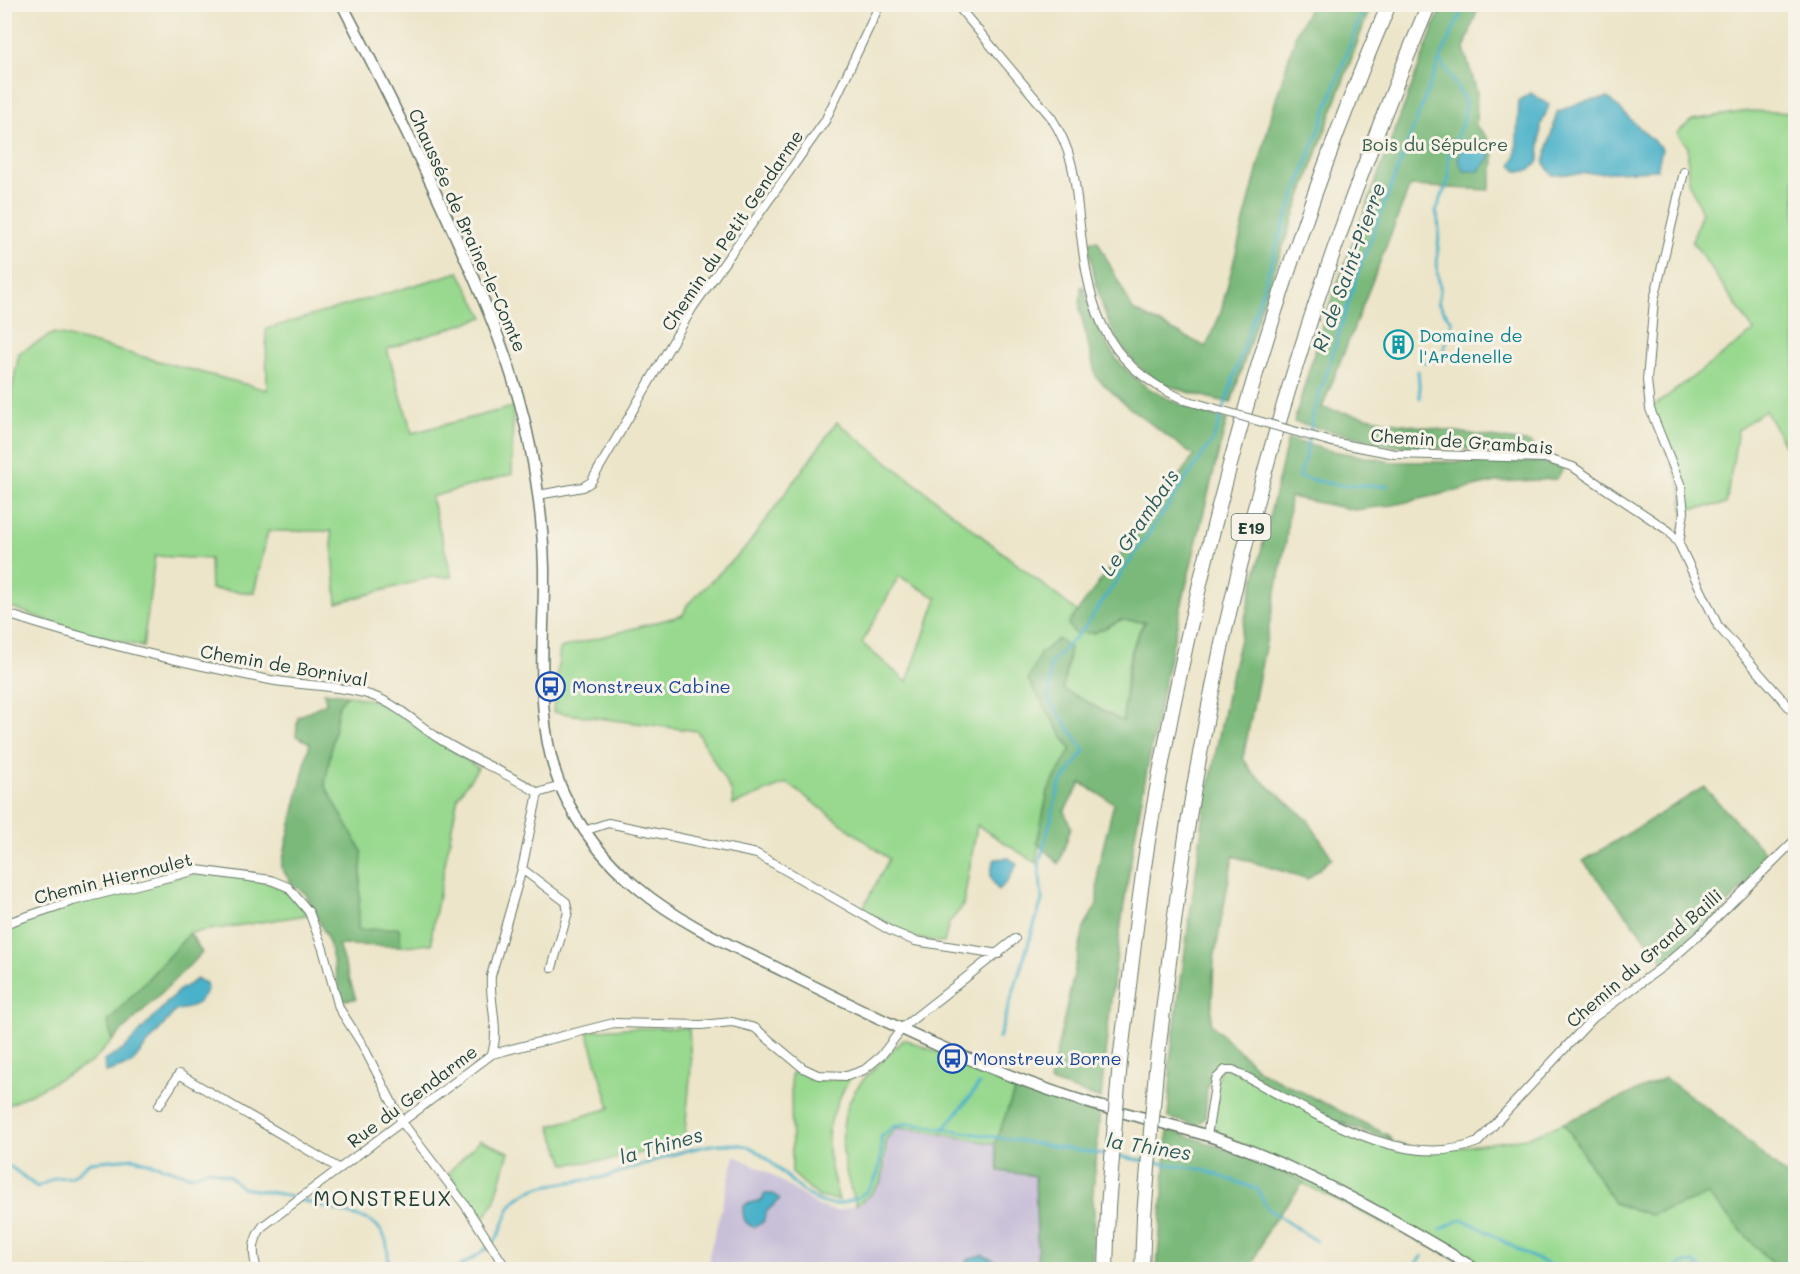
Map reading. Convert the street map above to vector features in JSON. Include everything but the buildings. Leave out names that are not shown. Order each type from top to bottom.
[{"type":"highway","name":"E19","points":[[1106,1269],[1108,1207],[1120,1061],[1155,802],[1207,550],[1236,439],[1275,312],[1361,69],[1389,4]]},
{"type":"highway","name":"E19","points":[[1142,1269],[1156,1070],[1190,810],[1243,558],[1309,324],[1354,193],[1429,4]]},
{"type":"main road","name":"Chaussée de Braine-le-Comte","points":[[342,4],[395,107],[490,313],[519,398],[538,495],[544,564],[544,711],[549,744],[561,786],[585,831],[619,871],[664,907],[731,945],[903,1027],[1039,1086],[1207,1136],[1296,1171],[1477,1269]]},
{"type":"street","name":"Chemin du Petit Gendarme","points":[[538,495],[583,487],[591,482],[693,307],[825,121],[880,4]]},
{"type":"street","name":"Chemin de Grambais","points":[[956,4],[1044,109],[1064,137],[1074,169],[1088,279],[1103,328],[1118,355],[1159,389],[1185,400],[1332,442],[1395,454],[1545,458],[1573,467],[1669,531],[1679,544],[1718,626],[1796,715]]},
{"type":"street","points":[[1679,544],[1684,512],[1681,486],[1650,409],[1647,380],[1654,300],[1683,172]]},
{"type":"street","name":"Chemin de Bornival","points":[[4,613],[151,654],[273,680],[373,696],[395,707],[438,738],[482,764],[517,779],[538,793]]},
{"type":"street","points":[[538,793],[561,786]]},
{"type":"street","name":"Rue du Gendarme","points":[[257,1269],[253,1250],[258,1232],[492,1053],[496,1041],[490,994],[491,976],[522,869],[538,793]]},
{"type":"street","points":[[585,831],[608,823],[757,854],[891,931],[915,941],[999,954]]},
{"type":"street","name":"Chemin du Grand Bailli","points":[[1207,1136],[1215,1079],[1225,1070],[1233,1070],[1296,1105],[1370,1138],[1398,1147],[1432,1151],[1452,1149],[1478,1142],[1593,1018],[1666,964],[1698,936],[1796,839]]},
{"type":"street","points":[[522,869],[566,902],[568,912],[552,968]]},
{"type":"street","name":"Chemin Hiernoulet","points":[[4,924],[65,903],[197,870],[271,880],[288,887],[309,912],[339,1008],[362,1044],[402,1122],[491,1243],[507,1269]]},
{"type":"street","points":[[492,1053],[614,1023],[701,1025],[732,1022],[755,1028],[786,1057],[818,1075],[847,1076],[864,1070],[881,1056],[903,1027],[999,954],[1015,939]]},
{"type":"street","points":[[159,1105],[178,1074],[340,1169]]},
{"type":"shaded area","points":[[896,1128],[915,1129],[995,1144],[999,1171],[1035,1175],[1038,1269],[710,1270],[709,1255],[735,1156],[764,1170],[820,1207],[837,1211],[861,1203],[886,1162],[887,1138]]},
{"type":"green space","points":[[1311,5],[1371,5],[1262,304],[1231,403],[1178,389],[1156,379],[1123,349],[1103,309],[1088,242],[1097,240],[1133,310],[1206,347],[1220,315],[1273,109],[1297,31]]},
{"type":"green space","name":"Bois du Sépulcre","points":[[1442,5],[1479,5],[1464,49],[1477,92],[1476,126],[1489,141],[1494,155],[1489,190],[1410,186],[1322,408],[1397,423],[1531,443],[1540,452],[1394,446],[1294,422],[1322,325]]},
{"type":"green space","points":[[1748,111],[1795,113],[1795,464],[1765,410],[1738,430],[1726,504],[1689,509],[1684,512],[1681,486],[1650,409],[1754,331],[1692,241],[1702,212],[1688,181],[1688,147],[1677,133],[1692,120]]},
{"type":"green space","points":[[459,272],[484,317],[387,349],[412,433],[513,407],[512,474],[431,497],[452,577],[432,577],[337,603],[331,531],[268,531],[254,593],[211,589],[210,559],[155,556],[143,647],[69,628],[5,605],[5,426],[19,353],[54,333],[267,390],[266,329]]},
{"type":"green space","points":[[1081,287],[1084,287],[1105,341],[1118,361],[1133,377],[1173,401],[1227,420],[1186,588],[1149,757],[1109,1013],[1101,1099],[1050,1082],[1084,928],[1097,904],[1098,868],[1114,803],[1081,783],[1064,811],[1071,827],[1059,864],[1037,843],[1048,791],[1071,749],[1028,680],[1040,654],[1058,639],[1070,648],[1063,689],[1123,722],[1131,658],[1145,622],[1121,620],[1094,633],[1074,633],[1068,624],[1194,456],[1127,406],[1096,377],[1080,310]]},
{"type":"green space","points":[[837,422],[1079,613],[1069,624],[1094,633],[1121,620],[1145,621],[1138,633],[1130,657],[1123,722],[1063,689],[1070,648],[1028,680],[1071,749],[1048,791],[1036,863],[977,825],[963,906],[949,923],[944,943],[916,938],[862,910],[889,859],[787,783],[733,805],[732,793],[697,731],[553,712],[560,648],[683,615],[687,605],[747,546]],"holes":[[[899,576],[937,598],[907,682],[862,643]]]},
{"type":"green space","points":[[1288,439],[1327,450],[1393,462],[1541,462],[1563,468],[1557,479],[1496,482],[1393,505],[1355,510],[1290,497],[1286,541],[1243,758],[1252,772],[1308,820],[1332,858],[1308,879],[1233,856],[1214,960],[1211,1024],[1260,1071],[1388,1135],[1392,1141],[1324,1116],[1232,1064],[1212,1072],[1207,1088],[1205,1118],[1197,1125],[1168,1118],[1171,1074],[1169,1068],[1204,813],[1229,685]]},
{"type":"green space","points":[[324,692],[347,695],[339,704],[325,785],[362,852],[358,930],[399,928],[401,946],[338,945],[356,999],[342,1000],[329,942],[306,894],[292,884],[281,867],[310,743],[296,736],[298,717],[326,703]]},
{"type":"green space","points":[[347,695],[375,701],[395,711],[478,768],[458,796],[432,931],[432,944],[401,946],[399,928],[358,931],[362,852],[324,785],[339,704]]},
{"type":"green space","points":[[1704,787],[1770,858],[1698,936],[1666,964],[1583,861]]},
{"type":"green space","points":[[195,873],[243,877],[273,885],[286,891],[307,915],[190,933],[108,1022],[112,1041],[92,1062],[5,1107],[5,926],[59,906]]},
{"type":"green space","points":[[190,933],[202,953],[112,1041],[108,1022]]},
{"type":"green space","points":[[627,1028],[689,1028],[691,1067],[684,1143],[610,1160],[565,1164],[550,1126],[610,1108],[587,1031]]},
{"type":"green space","points":[[904,1039],[1017,1084],[995,1144],[915,1129],[896,1128],[887,1138],[882,1181],[869,1196],[856,1205],[847,1175],[842,1144],[846,1113],[859,1085]]},
{"type":"green space","points":[[1222,1066],[1370,1138],[1432,1151],[1526,1138],[1564,1123],[1614,1203],[1651,1215],[1708,1195],[1777,1269],[1476,1269],[1207,1136],[1214,1088]]},
{"type":"green space","points":[[796,1069],[817,1080],[849,1079],[834,1113],[828,1139],[830,1165],[839,1200],[819,1197],[792,1173],[791,1075]]},
{"type":"green space","points":[[1665,1078],[1723,1120],[1795,1183],[1795,1269],[1777,1269],[1708,1195],[1651,1215],[1614,1203],[1564,1123]]},
{"type":"green space","points":[[1017,1084],[1100,1110],[1092,1203],[1094,1210],[1092,1269],[1038,1269],[1035,1176],[999,1171],[995,1144]]},
{"type":"green space","points":[[1168,1129],[1262,1162],[1304,1182],[1269,1227],[1250,1269],[1157,1270]]},
{"type":"green space","points":[[480,1140],[509,1152],[494,1203],[483,1220],[448,1173]]},
{"type":"green space","points":[[143,1262],[147,1269],[109,1269]]},
{"type":"water","points":[[1531,93],[1549,105],[1541,125],[1539,161],[1529,171],[1517,171],[1511,165],[1516,156],[1519,100]]},
{"type":"water","points":[[1608,98],[1662,149],[1657,170],[1552,175],[1544,163],[1557,112],[1581,102]]},
{"type":"water","points":[[1477,141],[1485,141],[1491,147],[1490,158],[1479,171],[1464,171],[1458,160],[1461,149]]},
{"type":"water","points":[[1009,858],[1017,864],[1008,881],[998,890],[992,878],[993,864],[995,859]]},
{"type":"water","points":[[197,979],[206,983],[207,989],[198,1002],[191,1007],[176,1010],[131,1064],[106,1072],[104,1061],[123,1050],[178,991]]},
{"type":"water","points":[[765,1194],[773,1194],[780,1199],[767,1211],[763,1222],[754,1227],[751,1226],[745,1220],[743,1208],[746,1204],[762,1200]]},
{"type":"water","points":[[982,1255],[994,1260],[1000,1269],[961,1269],[969,1259]]},
{"type":"waterway","name":"Le Grambais","points":[[999,1038],[1042,900],[1039,864],[1060,784],[1085,751],[1049,700],[1050,664],[1085,627],[1214,438],[1282,230],[1365,4]]},
{"type":"waterway","name":"Ri de Saint-Pierre","points":[[1387,486],[1337,485],[1299,477],[1313,415],[1359,270],[1440,59],[1465,4]]},
{"type":"waterway","points":[[1424,362],[1441,359],[1452,322],[1438,303],[1440,291],[1437,265],[1439,231],[1436,211],[1449,179],[1448,158],[1464,119],[1465,101],[1440,59]]},
{"type":"waterway","points":[[1418,371],[1420,398]]},
{"type":"waterway","name":"Le Grambais","points":[[945,1128],[979,1085]]},
{"type":"waterway","name":"la Thines","points":[[455,1270],[495,1241],[512,1205],[530,1191],[541,1187],[601,1178],[674,1154],[712,1145],[732,1144],[752,1148],[762,1154],[804,1192],[827,1204],[851,1201],[869,1189],[878,1171],[881,1137],[893,1127],[908,1123],[1107,1155]]},
{"type":"waterway","name":"la Thines","points":[[1117,1156],[1146,1161]]},
{"type":"waterway","name":"la Thines","points":[[4,1166],[11,1167],[37,1187],[55,1178],[72,1177],[90,1162],[134,1158],[191,1176],[209,1169],[229,1176],[242,1188],[280,1194],[369,1220],[384,1235],[388,1248],[389,1270]]},
{"type":"waterway","name":"la Thines","points":[[1152,1162],[1200,1169],[1257,1189],[1268,1209],[1316,1241]]},
{"type":"waterway","name":"la Thines","points":[[1441,1229],[1462,1219],[1537,1260],[1564,1270]]},
{"type":"waterway","name":"la Thines","points":[[1411,1270],[1422,1256]]},
{"type":"waterway","name":"la Thines","points":[[1673,1270],[1681,1264],[1694,1263],[1703,1270]]},
{"type":"place","name":"Domaine de l'Ardenelle","points":[[1398,345]]},
{"type":"place","name":"Monstreux Cabine","points":[[551,686]]},
{"type":"place","name":"Monstreux Borne","points":[[952,1058]]},
{"type":"district","name":"MONSTREUX","points":[[383,1197]]}]
